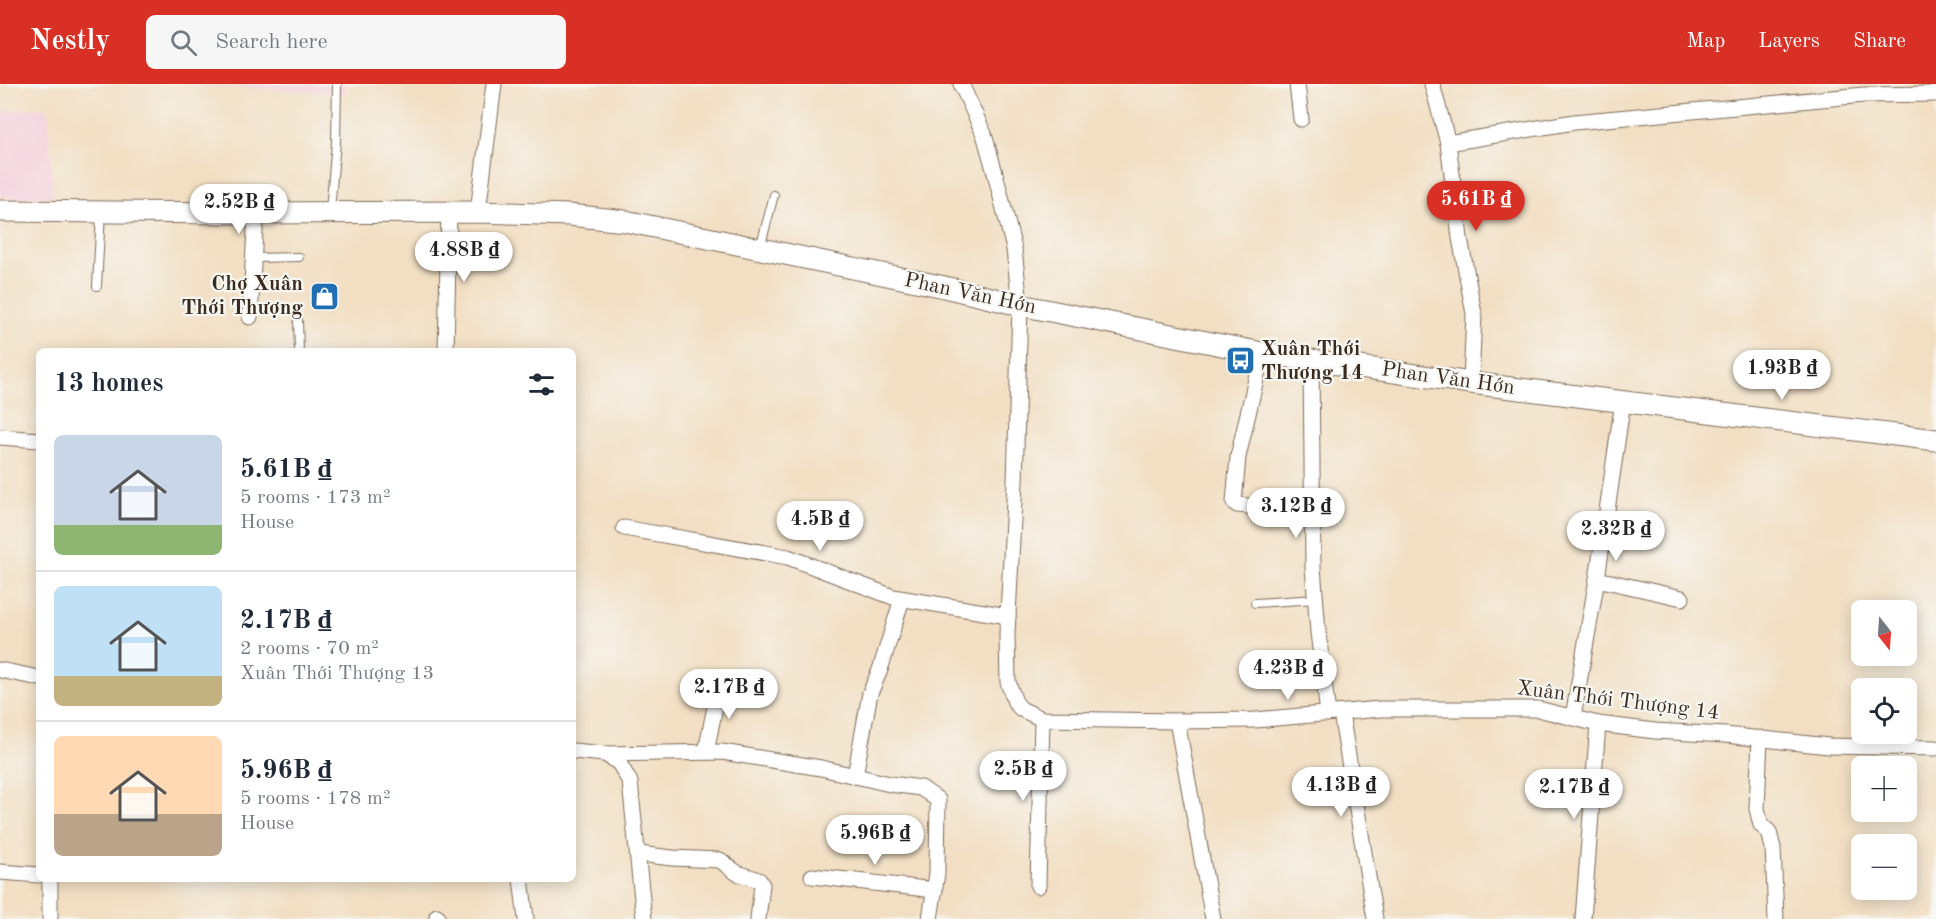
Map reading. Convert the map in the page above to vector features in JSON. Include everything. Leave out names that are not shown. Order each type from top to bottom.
[{"type":"main road","name":"Phan Văn Hớn","points":[[0,211],[478,212],[569,215],[625,221],[940,286],[1020,305],[1262,353],[1471,383],[1936,440]]},
{"type":"street","points":[[478,212],[494,84]]},
{"type":"street","points":[[960,84],[984,134],[995,173],[1014,249],[1020,305],[1015,482],[1008,616],[1008,682],[1015,702],[1021,709],[1042,719],[1038,886]]},
{"type":"street","points":[[1297,84],[1301,119]]},
{"type":"street","points":[[1432,84],[1448,144],[1460,238],[1474,314],[1471,383]]},
{"type":"street","points":[[1448,144],[1574,122],[1864,95],[1936,94]]},
{"type":"street","points":[[250,317],[256,213]]},
{"type":"street","points":[[446,348],[449,213]]},
{"type":"street","points":[[1262,353],[1238,457],[1234,502],[1237,505],[1312,512]]},
{"type":"street","points":[[1311,360],[1312,512],[1316,599],[1334,713],[1375,919]]},
{"type":"street","points":[[1573,717],[1597,579],[1623,401]]},
{"type":"street","points":[[0,437],[36,440]]},
{"type":"street","points":[[624,528],[788,557],[894,597],[1008,616]]},
{"type":"street","points":[[1597,579],[1682,598]]},
{"type":"street","points":[[855,776],[870,693],[880,670],[902,599]]},
{"type":"street","points":[[0,670],[36,677]]},
{"type":"street","points":[[706,752],[720,681]]},
{"type":"street","name":"Xuân Thới Thượng 14","points":[[1042,719],[1255,720],[1380,709],[1509,708],[1539,709],[1598,724],[1655,730],[1829,746],[1936,748]]},
{"type":"street","points":[[1177,720],[1213,919]]},
{"type":"street","points":[[1583,919],[1598,724]]},
{"type":"street","points":[[1760,738],[1757,809],[1761,825],[1769,832],[1773,848],[1776,919]]},
{"type":"street","points":[[576,751],[606,754],[722,752],[921,788],[938,800],[937,873],[930,919]]},
{"type":"street","points":[[606,754],[619,763],[630,782],[644,919]]},
{"type":"street","points":[[639,854],[720,860],[737,873],[759,880],[762,885],[758,919]]},
{"type":"street","points":[[0,872],[36,875]]},
{"type":"street","points":[[812,876],[934,890]]},
{"type":"street","points":[[50,882],[50,919]]},
{"type":"street","points":[[520,882],[526,919]]},
{"type":"lane","points":[[329,213],[336,142],[337,84]]},
{"type":"lane","points":[[759,249],[774,195]]},
{"type":"lane","points":[[97,286],[101,212]]},
{"type":"lane","points":[[255,258],[299,257]]},
{"type":"lane","points":[[298,320],[299,348]]},
{"type":"lane","points":[[1255,603],[1316,599]]},
{"type":"shaded area","points":[[180,84],[346,84],[345,93]]},
{"type":"shaded area","points":[[48,108],[53,197],[0,197],[0,111]]},
{"type":"place","name":"Chợ Xuân Thới Thượng","points":[[324,296]]},
{"type":"place","name":"Xuân Thới Thượng 14","points":[[1240,361]]}]
